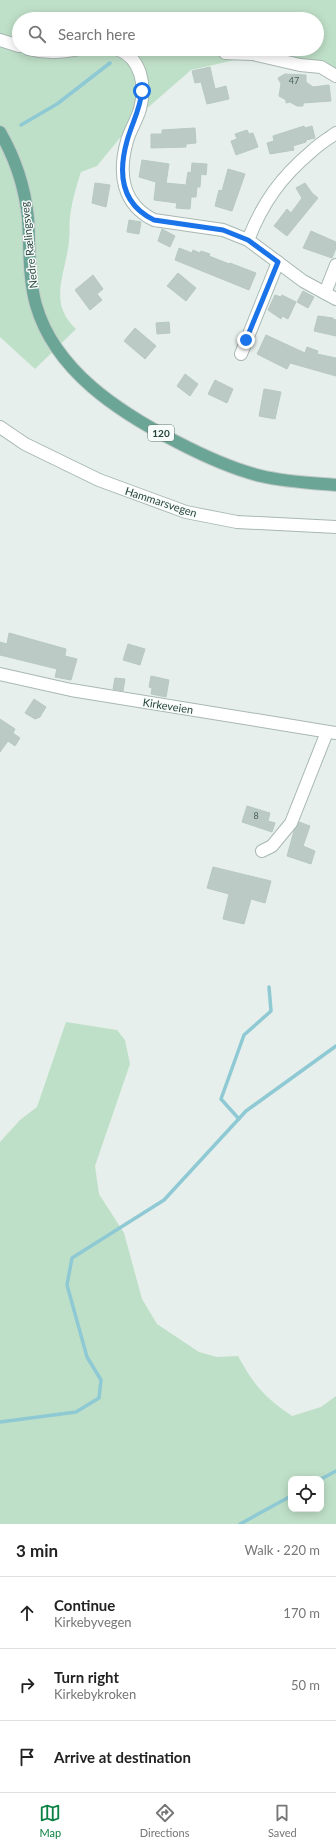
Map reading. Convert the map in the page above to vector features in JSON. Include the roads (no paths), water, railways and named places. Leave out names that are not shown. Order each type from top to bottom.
[{"type":"main road","name":"Nedre Rælingsveg","points":[[0,132],[14,162],[24,194],[28,218],[31,275],[40,315],[54,344],[78,374],[110,401],[142,423],[227,465],[245,472],[277,480],[336,485]]},
{"type":"street","points":[[0,40],[12,44]]},
{"type":"street","points":[[129,56],[132,58],[137,66],[142,82],[140,109],[127,142],[123,167],[124,186],[132,202],[147,216],[154,220],[223,230],[248,240],[304,281],[336,299]]},
{"type":"street","points":[[262,56],[300,65],[322,67],[336,76]]},
{"type":"street","points":[[248,240],[258,216],[280,181],[312,151],[336,133]]},
{"type":"street","points":[[241,354],[278,262]]},
{"type":"street","points":[[326,293],[336,265]]},
{"type":"street","name":"Hammarsvegen","points":[[0,427],[25,444],[99,480],[186,512],[237,522],[336,527]]},
{"type":"street","name":"Kirkeveien","points":[[0,674],[71,690],[332,733]]},
{"type":"street","points":[[262,851],[272,846],[291,823],[332,733]]},
{"type":"waterway","points":[[21,125],[57,104],[110,63]]},
{"type":"waterway","points":[[239,1119],[221,1099],[244,1035],[271,1011],[269,987]]},
{"type":"waterway","points":[[0,1422],[76,1412],[99,1398],[101,1380],[87,1357],[67,1285],[72,1258],[164,1200],[246,1111],[336,1046]]},
{"type":"waterway","points":[[324,1477],[336,1471]]},
{"type":"waterway","points":[[240,1524],[288,1498]]}]
